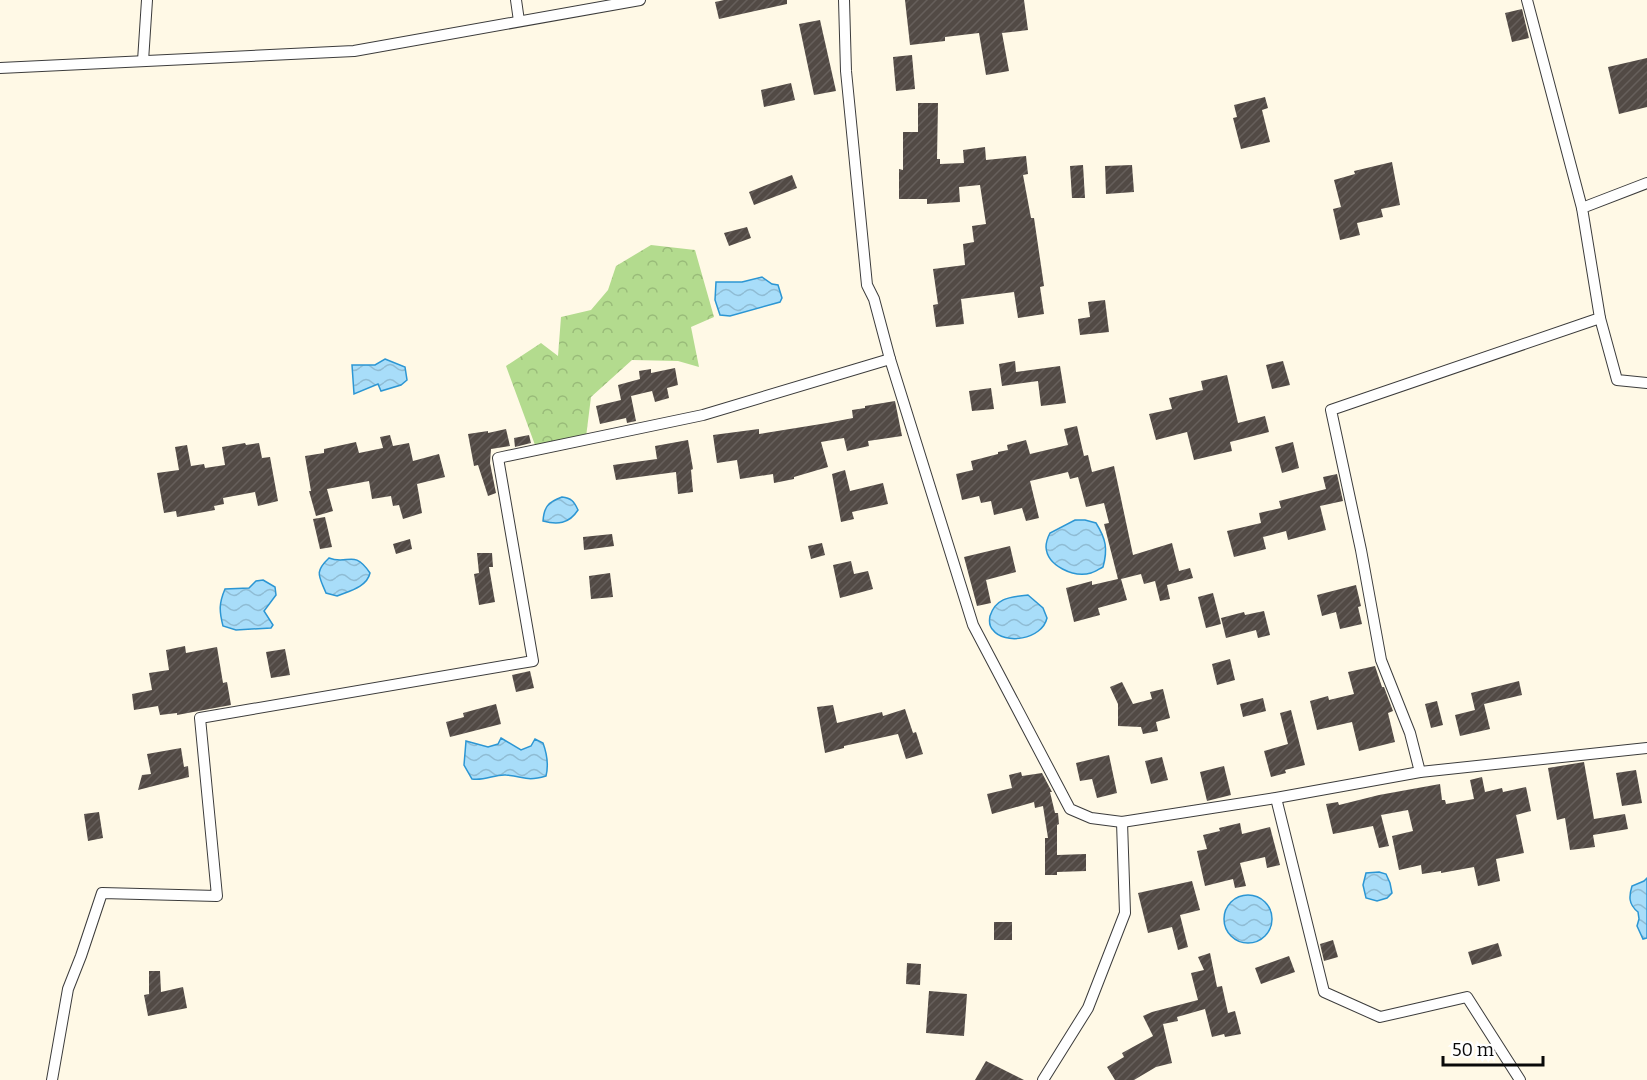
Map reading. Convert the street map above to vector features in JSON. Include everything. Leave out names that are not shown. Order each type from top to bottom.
[{"type":"street","points":[[143,61],[147,0]]},
{"type":"street","points":[[516,0],[519,21]]},
{"type":"street","points":[[0,68],[354,51],[640,0]]},
{"type":"street","points":[[844,0],[846,71],[867,285],[874,299],[890,359],[973,625],[1070,809],[1091,818],[1122,822],[1276,798],[1420,772],[1647,748]]},
{"type":"street","points":[[1527,0],[1582,208],[1600,318],[1617,380],[1647,383]]},
{"type":"street","points":[[1582,208],[1647,183]]},
{"type":"street","points":[[1420,772],[1410,733],[1381,660],[1361,550],[1331,410],[1600,318]]},
{"type":"street","points":[[52,1080],[68,989],[102,893],[217,896],[200,718],[534,661],[498,458],[703,415],[890,359]]},
{"type":"street","points":[[1276,798],[1324,992],[1380,1017],[1467,997],[1520,1080]]},
{"type":"street","points":[[1043,1080],[1088,1008],[1125,913],[1122,822]]},
{"type":"green space","points":[[651,245],[695,250],[714,317],[691,327],[699,367],[678,361],[632,360],[591,397],[586,437],[535,445],[506,366],[541,343],[558,356],[561,317],[591,310],[608,290],[616,266]]},
{"type":"water","points":[[762,277],[778,285],[782,298],[780,302],[730,316],[720,315],[715,300],[716,282],[742,282]]},
{"type":"water","points":[[385,359],[405,367],[407,380],[401,385],[381,391],[378,384],[354,394],[352,365],[375,365]]},
{"type":"water","points":[[562,497],[570,499],[578,510],[567,521],[553,523],[543,521],[544,512],[548,506]]},
{"type":"water","points":[[1075,520],[1096,523],[1104,539],[1106,549],[1103,567],[1092,573],[1077,574],[1062,569],[1051,560],[1048,554],[1046,545],[1050,533]]},
{"type":"water","points":[[329,558],[359,561],[370,573],[368,578],[357,588],[337,596],[326,593],[319,574],[321,567]]},
{"type":"water","points":[[263,580],[275,587],[276,595],[264,611],[273,625],[271,628],[236,630],[223,626],[220,607],[225,589],[249,588],[256,581]]},
{"type":"water","points":[[1028,595],[1043,608],[1047,618],[1044,625],[1038,631],[1022,638],[1005,638],[998,635],[989,622],[996,605],[1005,599]]},
{"type":"water","points":[[501,738],[521,750],[531,746],[535,739],[543,743],[547,759],[546,776],[529,779],[502,775],[472,779],[464,765],[466,741],[488,747],[498,744]]},
{"type":"water","points":[[1366,873],[1386,874],[1392,893],[1387,898],[1377,901],[1366,898],[1363,885]]},
{"type":"water","points":[[1647,878],[1647,938],[1643,939],[1637,926],[1638,912],[1632,906],[1630,897],[1632,886]]},
{"type":"water","points":[[1248,895],[1265,902],[1272,919],[1265,936],[1248,943],[1231,936],[1224,919],[1231,902]]},
{"type":"building","points":[[787,0],[787,4],[719,19],[715,2]]},
{"type":"building","points":[[905,0],[1024,0],[1028,30],[1002,33],[1009,71],[986,75],[979,33],[945,37],[945,41],[910,45]]},
{"type":"building","points":[[1522,9],[1529,38],[1512,42],[1505,13]]},
{"type":"building","points":[[820,20],[836,91],[814,95],[799,24]]},
{"type":"building","points":[[912,55],[915,89],[896,91],[893,57]]},
{"type":"building","points":[[1647,58],[1647,107],[1619,114],[1608,67]]},
{"type":"building","points":[[791,83],[795,100],[764,107],[761,90]]},
{"type":"building","points":[[1265,97],[1268,108],[1262,110],[1270,142],[1241,149],[1233,118],[1237,117],[1234,105]]},
{"type":"building","points":[[918,103],[938,103],[937,159],[940,159],[940,164],[964,163],[963,150],[985,147],[986,160],[1026,156],[1028,174],[1023,175],[1031,218],[1034,218],[1044,286],[1040,287],[1044,314],[1018,318],[1014,292],[961,299],[964,324],[936,327],[933,305],[938,304],[933,269],[965,265],[963,244],[974,242],[972,226],[986,224],[980,185],[959,187],[960,202],[927,204],[927,199],[899,199],[899,169],[903,170],[903,132],[918,132]]},
{"type":"building","points":[[1392,162],[1400,205],[1381,209],[1383,217],[1357,223],[1360,235],[1340,240],[1333,209],[1341,207],[1334,180],[1355,174],[1354,171]]},
{"type":"building","points":[[1083,165],[1085,198],[1072,198],[1070,166]]},
{"type":"building","points":[[1132,165],[1134,192],[1106,194],[1105,166]]},
{"type":"building","points":[[792,175],[797,188],[754,205],[749,192]]},
{"type":"building","points":[[747,227],[751,238],[729,246],[724,233]]},
{"type":"building","points":[[1105,300],[1109,332],[1080,335],[1078,319],[1090,317],[1088,302]]},
{"type":"building","points":[[1015,361],[1016,372],[1060,366],[1066,403],[1041,406],[1038,381],[1002,386],[999,364]]},
{"type":"building","points":[[1283,361],[1290,385],[1272,389],[1266,365]]},
{"type":"building","points":[[675,368],[678,385],[667,388],[669,398],[655,402],[652,391],[631,396],[636,421],[627,423],[626,418],[600,424],[596,406],[621,400],[618,385],[640,379],[639,371],[651,369],[651,373]]},
{"type":"building","points":[[1227,375],[1238,423],[1265,416],[1269,432],[1230,442],[1232,451],[1194,460],[1187,432],[1156,440],[1149,414],[1172,409],[1169,398],[1203,390],[1201,381]]},
{"type":"building","points":[[991,388],[994,409],[972,411],[969,391]]},
{"type":"building","points":[[895,401],[902,436],[868,441],[869,446],[847,451],[844,438],[821,442],[828,467],[794,477],[794,479],[774,483],[773,474],[740,479],[737,460],[717,463],[713,435],[759,429],[759,434],[827,423],[853,418],[852,410]]},
{"type":"building","points":[[1077,426],[1084,456],[1088,455],[1092,472],[1114,466],[1133,555],[1172,543],[1179,571],[1190,568],[1193,578],[1167,585],[1170,599],[1160,601],[1155,581],[1144,584],[1141,574],[1121,579],[1127,600],[1098,608],[1100,615],[1074,622],[1066,588],[1092,581],[1092,585],[1118,579],[1104,524],[1109,523],[1104,503],[1086,507],[1078,477],[1070,479],[1068,472],[1030,481],[1039,518],[1026,521],[1022,508],[994,515],[991,501],[981,503],[979,496],[962,500],[956,474],[973,470],[971,461],[998,454],[998,452],[1008,450],[1007,445],[1026,440],[1030,454],[1068,445],[1064,429]]},
{"type":"building","points":[[506,429],[510,446],[491,449],[490,463],[496,493],[488,496],[478,465],[474,466],[468,434]]},
{"type":"building","points":[[390,435],[393,446],[409,443],[413,461],[439,454],[445,477],[417,484],[422,513],[403,519],[399,505],[393,506],[391,496],[372,499],[369,481],[327,489],[333,511],[316,516],[309,491],[311,491],[305,456],[324,453],[324,449],[356,442],[359,453],[383,448],[380,437]]},
{"type":"building","points":[[529,435],[531,443],[515,447],[514,438]]},
{"type":"building","points":[[688,440],[693,469],[691,470],[693,492],[678,494],[676,472],[616,480],[613,465],[657,459],[655,446]]},
{"type":"building","points":[[1293,442],[1299,468],[1282,473],[1275,447]]},
{"type":"building","points":[[245,443],[246,445],[259,443],[262,458],[270,457],[278,501],[258,506],[255,492],[223,498],[224,504],[214,506],[215,510],[177,517],[176,511],[164,513],[157,473],[179,470],[175,447],[187,445],[191,466],[204,464],[205,468],[225,465],[222,447]]},
{"type":"building","points":[[845,470],[850,491],[883,483],[888,504],[852,512],[854,519],[841,522],[832,474]]},
{"type":"building","points":[[1337,474],[1343,501],[1320,506],[1326,530],[1288,540],[1286,531],[1263,537],[1266,549],[1234,557],[1227,531],[1261,523],[1259,513],[1281,508],[1279,501],[1326,489],[1323,477]]},
{"type":"building","points":[[325,517],[332,547],[320,549],[313,519]]},
{"type":"building","points":[[612,534],[614,546],[584,550],[583,537]]},
{"type":"building","points":[[410,539],[412,549],[396,554],[393,544]]},
{"type":"building","points":[[822,543],[825,555],[811,559],[808,546]]},
{"type":"building","points":[[1010,546],[1016,572],[986,580],[991,603],[977,606],[964,557]]},
{"type":"building","points":[[477,553],[492,553],[493,567],[489,567],[495,602],[479,605],[474,574],[479,573]]},
{"type":"building","points":[[851,561],[854,574],[868,571],[873,589],[840,598],[833,565]]},
{"type":"building","points":[[610,573],[613,597],[591,599],[589,576]]},
{"type":"building","points":[[1356,585],[1362,624],[1340,629],[1336,612],[1322,616],[1317,595]]},
{"type":"building","points":[[1213,593],[1221,624],[1206,628],[1198,597]]},
{"type":"building","points":[[1264,611],[1270,635],[1258,638],[1256,630],[1226,638],[1221,618],[1244,612],[1245,615]]},
{"type":"building","points":[[185,646],[186,653],[217,647],[223,683],[227,682],[231,705],[177,715],[177,713],[160,715],[158,706],[134,710],[132,694],[152,690],[149,673],[169,670],[166,650]]},
{"type":"building","points":[[285,649],[290,675],[271,678],[266,652]]},
{"type":"building","points":[[1230,659],[1235,680],[1217,685],[1212,664]]},
{"type":"building","points":[[1375,666],[1393,711],[1388,713],[1395,742],[1359,751],[1352,722],[1317,730],[1310,701],[1328,696],[1329,700],[1354,694],[1348,672]]},
{"type":"building","points":[[530,671],[534,688],[516,692],[512,675]]},
{"type":"building","points":[[1519,681],[1522,695],[1484,704],[1490,729],[1460,736],[1455,715],[1475,710],[1471,693]]},
{"type":"building","points":[[1122,682],[1133,704],[1152,699],[1150,692],[1163,689],[1170,718],[1156,722],[1158,731],[1143,734],[1141,727],[1118,726],[1118,704],[1110,687]]},
{"type":"building","points":[[1263,698],[1266,711],[1243,717],[1240,704]]},
{"type":"building","points":[[1437,701],[1443,725],[1431,728],[1425,704]]},
{"type":"building","points":[[496,704],[501,724],[450,737],[446,722],[464,717],[463,713]]},
{"type":"building","points":[[833,705],[837,723],[882,712],[883,716],[905,709],[923,754],[906,759],[898,734],[844,746],[844,748],[825,753],[817,707]]},
{"type":"building","points":[[1291,710],[1305,765],[1285,770],[1286,773],[1271,777],[1264,751],[1288,744],[1280,713]]},
{"type":"building","points":[[181,748],[184,767],[188,766],[189,777],[138,790],[142,775],[151,774],[147,754]]},
{"type":"building","points":[[1109,755],[1117,793],[1097,798],[1092,779],[1080,781],[1076,763]]},
{"type":"building","points":[[1162,757],[1168,780],[1151,784],[1145,761]]},
{"type":"building","points":[[1584,762],[1594,819],[1625,814],[1628,829],[1593,835],[1595,847],[1570,850],[1565,818],[1557,820],[1548,768]]},
{"type":"building","points":[[1224,766],[1231,795],[1207,801],[1200,772]]},
{"type":"building","points":[[1636,770],[1642,803],[1622,806],[1616,773]]},
{"type":"building","points":[[1021,772],[1022,776],[1042,773],[1052,792],[1050,792],[1055,813],[1058,813],[1057,855],[1086,854],[1086,871],[1057,872],[1057,875],[1045,875],[1045,838],[1048,838],[1043,806],[1035,808],[1034,802],[992,814],[987,794],[1012,788],[1009,775]]},
{"type":"building","points":[[1482,777],[1485,792],[1502,788],[1503,792],[1526,787],[1531,811],[1516,815],[1524,853],[1496,859],[1500,881],[1478,886],[1474,867],[1422,874],[1421,865],[1399,870],[1392,836],[1413,831],[1408,810],[1381,815],[1389,846],[1379,848],[1373,826],[1333,834],[1326,804],[1338,802],[1339,805],[1440,784],[1442,800],[1445,800],[1446,804],[1474,799],[1470,780]]},
{"type":"building","points":[[99,812],[103,838],[88,841],[84,814]]},
{"type":"building","points":[[1240,823],[1242,834],[1270,827],[1280,865],[1267,868],[1265,857],[1240,863],[1246,886],[1235,888],[1233,879],[1205,886],[1197,851],[1207,849],[1203,835]]},
{"type":"building","points":[[1192,881],[1200,910],[1180,915],[1188,947],[1178,950],[1172,927],[1148,933],[1138,893]]},
{"type":"building","points":[[994,922],[1012,922],[1012,940],[994,940]]},
{"type":"building","points":[[1333,940],[1338,957],[1324,961],[1320,944]]},
{"type":"building","points":[[1498,943],[1502,956],[1472,965],[1468,952]]},
{"type":"building","points":[[1210,953],[1217,987],[1222,986],[1228,1013],[1235,1011],[1241,1034],[1212,1037],[1205,1009],[1177,1017],[1178,1021],[1163,1024],[1172,1063],[1156,1067],[1134,1080],[1115,1080],[1107,1067],[1124,1057],[1122,1053],[1153,1036],[1143,1016],[1198,1000],[1191,973],[1204,970],[1198,957]]},
{"type":"building","points":[[1289,956],[1295,972],[1261,984],[1255,968]]},
{"type":"building","points":[[907,963],[921,964],[920,985],[906,984]]},
{"type":"building","points":[[149,971],[160,971],[161,992],[183,987],[187,1008],[148,1016],[144,995],[149,994]]},
{"type":"building","points":[[929,991],[967,994],[964,1036],[926,1033]]},
{"type":"building","points":[[986,1061],[1024,1080],[975,1080]]}]
